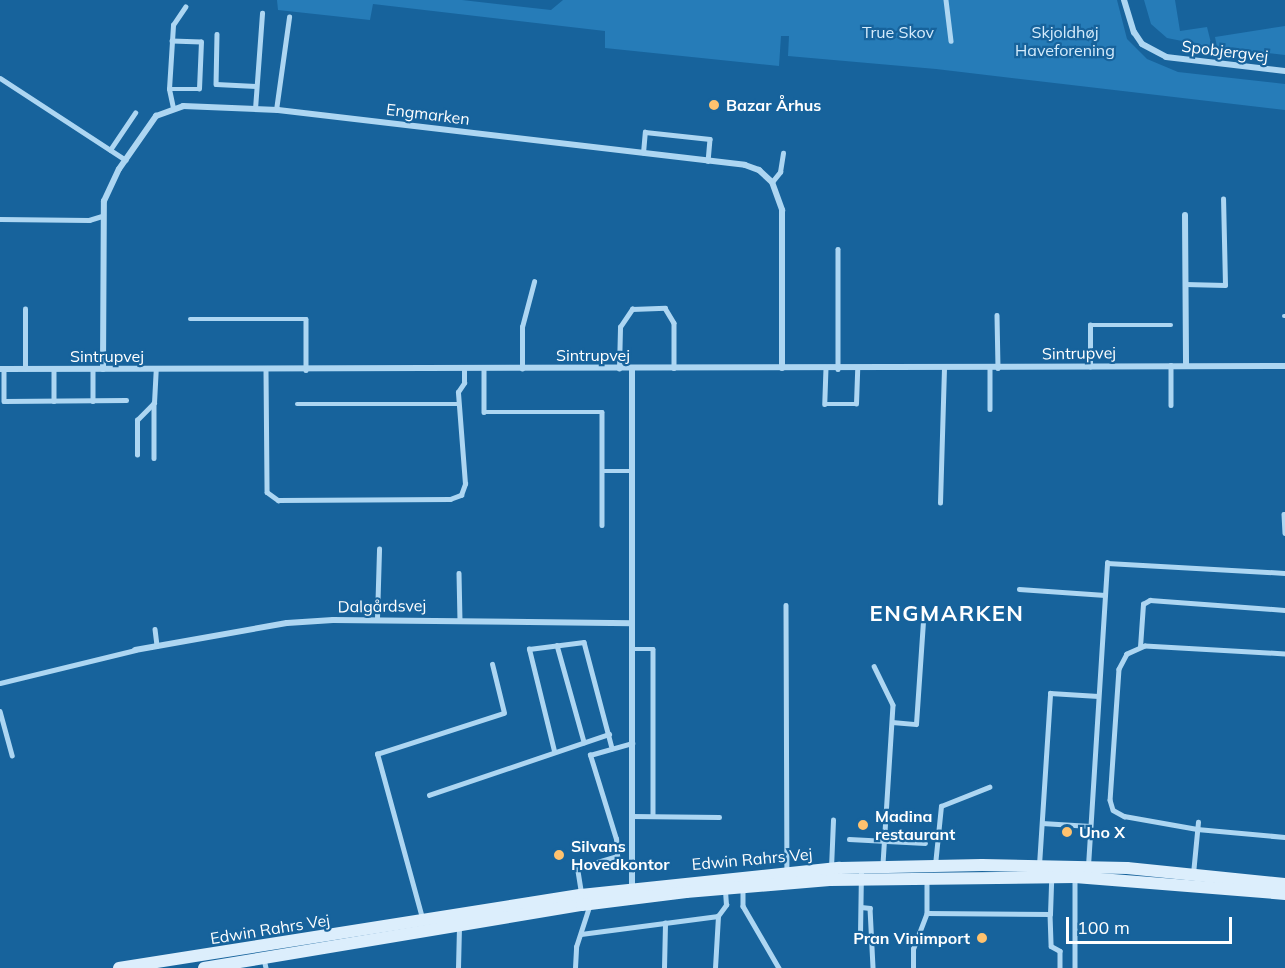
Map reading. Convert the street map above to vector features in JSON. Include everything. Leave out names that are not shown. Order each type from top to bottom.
[{"type":"street","name":"Spobjergvej","points":[[1124,0],[1134,32],[1142,44],[1166,57],[1285,71]]},
{"type":"street","name":"Engmarken","points":[[172,108],[276,110],[745,165],[759,170],[772,182]]},
{"type":"street","points":[[103,369],[102,216],[110,185],[156,116],[172,108]]},
{"type":"street","points":[[772,182],[782,210],[782,368]]},
{"type":"street","points":[[1185,215],[1186,365]]},
{"type":"street","name":"Sintrupvej","points":[[2,369],[838,369],[1285,366]]},
{"type":"street","points":[[632,369],[632,893]]},
{"type":"street","name":"Dalgårdsvej","points":[[135,650],[287,623],[377,618],[632,623]]},
{"type":"street","name":"Edwin Rahrs Vej","points":[[204,968],[458,920],[632,893],[787,878],[931,871],[1081,872],[1285,884]]},
{"type":"street","name":"Edwin Rahrs Vej","points":[[1193,880],[1285,894]]},
{"type":"street","name":"Edwin Rahrs Vej","points":[[632,893],[725,888],[743,882]]},
{"type":"street","name":"Edwin Rahrs Vej","points":[[119,968],[264,958]]},
{"type":"lane","points":[[946,0],[951,41]]},
{"type":"lane","points":[[172,108],[169,89],[173,25],[185,7]]},
{"type":"lane","points":[[255,109],[262,13]]},
{"type":"lane","points":[[276,110],[289,17]]},
{"type":"lane","points":[[217,33],[216,84],[256,86]]},
{"type":"lane","points":[[169,89],[200,89],[201,42],[172,41]]},
{"type":"lane","points":[[0,78],[126,160]]},
{"type":"lane","points":[[110,150],[135,113]]},
{"type":"lane","points":[[643,153],[645,132],[710,139],[708,161]]},
{"type":"lane","points":[[772,182],[780,172],[783,153]]},
{"type":"lane","points":[[1185,285],[1225,285],[1223,199]]},
{"type":"lane","points":[[0,219],[89,220],[102,216]]},
{"type":"lane","points":[[837,249],[838,369]]},
{"type":"lane","points":[[522,369],[522,327],[534,282]]},
{"type":"lane","points":[[25,369],[26,309]]},
{"type":"lane","points":[[620,369],[620,327],[632,309],[665,309],[674,323],[674,368]]},
{"type":"lane","points":[[997,315],[998,368]]},
{"type":"lane","points":[[190,319],[306,319],[306,370]]},
{"type":"lane","points":[[1090,367],[1090,325],[1171,325]]},
{"type":"lane","points":[[1171,365],[1171,405]]},
{"type":"lane","points":[[826,368],[825,404],[856,404],[857,368]]},
{"type":"lane","points":[[940,503],[944,368]]},
{"type":"lane","points":[[990,368],[990,409]]},
{"type":"lane","points":[[2,369],[4,401],[126,400]]},
{"type":"lane","points":[[54,369],[54,400]]},
{"type":"lane","points":[[93,369],[93,400]]},
{"type":"lane","points":[[154,458],[156,369]]},
{"type":"lane","points":[[266,370],[267,492],[278,500],[456,498],[465,484],[458,404],[464,369]]},
{"type":"lane","points":[[484,369],[484,412],[602,412],[602,525]]},
{"type":"lane","points":[[137,455],[137,420],[154,403]]},
{"type":"lane","points":[[297,404],[458,404]]},
{"type":"lane","points":[[602,471],[632,471]]},
{"type":"lane","points":[[1284,514],[1285,533]]},
{"type":"lane","points":[[377,618],[379,549]]},
{"type":"lane","points":[[1075,968],[1081,872],[1090,826],[1107,563],[1285,573]]},
{"type":"lane","points":[[459,573],[460,621]]},
{"type":"lane","points":[[1019,588],[1105,595]]},
{"type":"lane","points":[[1140,647],[1143,604],[1150,600],[1285,610]]},
{"type":"lane","points":[[786,605],[787,878]]},
{"type":"lane","points":[[892,722],[916,724],[923,621]]},
{"type":"lane","points":[[155,629],[158,646]]},
{"type":"lane","points":[[554,751],[529,649],[584,642],[612,748]]},
{"type":"lane","points":[[558,645],[584,742]]},
{"type":"lane","points":[[1285,654],[1140,647],[1127,654],[1119,669],[1110,800],[1113,810],[1124,816],[1197,830],[1285,837]]},
{"type":"lane","points":[[632,648],[653,648],[653,816]]},
{"type":"lane","points":[[0,683],[135,650]]},
{"type":"lane","points":[[424,926],[377,754],[504,713],[492,664]]},
{"type":"lane","points":[[874,666],[893,705],[883,872]]},
{"type":"lane","points":[[1060,968],[1060,951],[1051,946],[1042,823],[1050,693],[1098,696]]},
{"type":"lane","points":[[0,711],[12,755]]},
{"type":"lane","points":[[429,795],[609,734]]},
{"type":"lane","points":[[575,968],[576,947],[581,934],[584,901],[577,868],[616,856],[616,839],[590,755],[632,743]]},
{"type":"lane","points":[[913,968],[913,949],[927,912],[941,806],[989,787]]},
{"type":"lane","points":[[632,816],[719,817]]},
{"type":"lane","points":[[830,875],[833,820]]},
{"type":"lane","points":[[1193,880],[1198,822]]},
{"type":"lane","points":[[1042,823],[1090,826]]},
{"type":"lane","points":[[849,839],[925,843]]},
{"type":"lane","points":[[860,934],[861,873]]},
{"type":"lane","points":[[743,882],[743,906],[779,968]]},
{"type":"lane","points":[[715,968],[718,916],[726,905],[725,888]]},
{"type":"lane","points":[[861,907],[870,908],[873,968]]},
{"type":"lane","points":[[927,912],[1050,914]]},
{"type":"lane","points":[[581,934],[718,916]]},
{"type":"lane","points":[[458,920],[458,968]]},
{"type":"lane","points":[[664,968],[665,923]]},
{"type":"green space","points":[[277,0],[462,0],[551,10],[563,0],[1117,0],[1127,39],[1147,59],[1178,72],[1285,84],[1285,110],[936,69],[788,56],[789,36],[781,36],[779,66],[605,48],[605,31],[373,4],[370,20],[278,10]]},
{"type":"green space","points":[[1144,0],[1175,0],[1180,31],[1207,27],[1212,47],[1167,38],[1151,24]]},
{"type":"green space","points":[[1285,26],[1285,55],[1217,47],[1215,37]]},
{"type":"place","name":"Bazar Århus","points":[[714,105]]},
{"type":"place","name":"Madina restaurant","points":[[863,825]]},
{"type":"place","name":"Uno X","points":[[1067,832]]},
{"type":"place","name":"Silvans Hovedkontor","points":[[559,855]]},
{"type":"place","name":"Pran Vinimport","points":[[982,938]]},
{"type":"district","name":"ENGMARKEN","points":[[947,614]]},
{"type":"park label","name":"True Skov","points":[[898,32]]},
{"type":"park label","name":"Skjoldhøj Haveforening","points":[[1065,41]]}]
